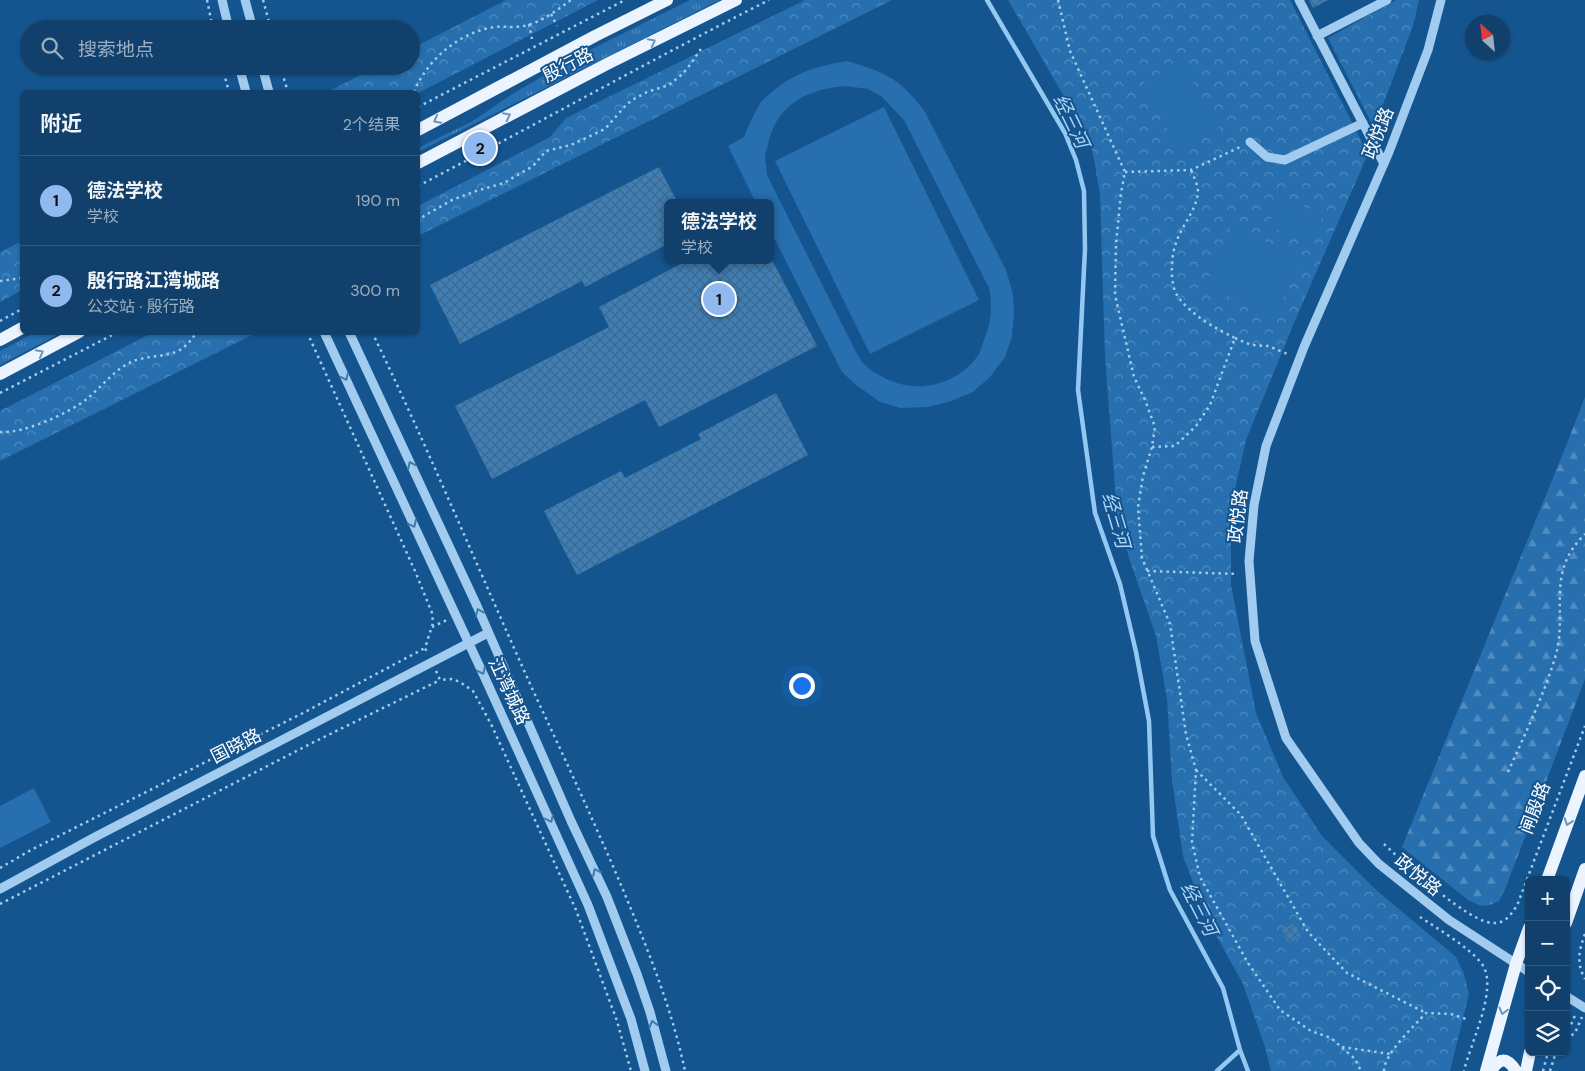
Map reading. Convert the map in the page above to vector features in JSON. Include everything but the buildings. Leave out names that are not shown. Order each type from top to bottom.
[{"type":"main road","name":"殷行路","points":[[420,129],[667,0]]},
{"type":"main road","name":"殷行路","points":[[420,162],[607,64],[736,0]]},
{"type":"main road","points":[[0,340],[20,329]]},
{"type":"main road","points":[[0,374],[73,335]]},
{"type":"main road","name":"闸殷路","points":[[1556,876],[1585,776]]},
{"type":"main road","points":[[1570,880],[1573,881],[1585,869]]},
{"type":"main road","points":[[1567,921],[1585,869]]},
{"type":"main road","points":[[1486,1071],[1516,964],[1525,939]]},
{"type":"main road","points":[[1526,1071],[1529,1056]]},
{"type":"main road","points":[[1491,1071],[1495,1064],[1501,1060],[1506,1060],[1516,1071]]},
{"type":"street","points":[[222,0],[227,20]]},
{"type":"street","points":[[245,0],[250,20]]},
{"type":"street","points":[[1299,0],[1384,164]]},
{"type":"street","points":[[1318,36],[1387,0]]},
{"type":"street","name":"政悦路","points":[[1441,0],[1428,50],[1384,164],[1299,359],[1266,446],[1254,505],[1249,561],[1255,641],[1286,738],[1359,843],[1379,864],[1449,920],[1525,970]]},
{"type":"street","points":[[241,75],[245,90]]},
{"type":"street","points":[[264,75],[268,90]]},
{"type":"street","points":[[1250,142],[1267,157],[1285,160],[1363,123]]},
{"type":"street","name":"江湾城路","points":[[325,335],[469,643],[588,905],[624,1001],[645,1071]]},
{"type":"street","name":"江湾城路","points":[[350,335],[476,606],[571,821],[607,897],[650,1012],[666,1071]]},
{"type":"street","name":"国晓路","points":[[0,889],[95,837],[488,633]]},
{"type":"street","points":[[1570,999],[1585,1009]]},
{"type":"path","points":[[207,0],[211,20]]},
{"type":"path","points":[[263,0],[269,20]]},
{"type":"path","points":[[415,90],[429,66],[444,51],[466,35],[493,27],[529,24],[538,21],[571,0]]},
{"type":"path","points":[[420,106],[625,0]]},
{"type":"path","points":[[420,185],[533,126],[678,46],[770,0]]},
{"type":"path","points":[[1063,0],[1058,0],[1070,50],[1124,172],[1116,244],[1116,295],[1134,377],[1146,400],[1155,427],[1138,507],[1142,558],[1170,624],[1186,734],[1196,770],[1192,842],[1200,878],[1248,963],[1280,1010],[1311,1031],[1331,1038],[1355,1059],[1360,1071]]},
{"type":"path","points":[[551,14],[556,26]]},
{"type":"path","points":[[529,24],[532,39]]},
{"type":"path","points":[[420,220],[452,200],[504,183],[533,166],[546,151],[571,146],[604,129],[634,99],[669,84],[680,76],[703,46]]},
{"type":"path","points":[[224,75],[228,90]]},
{"type":"path","points":[[283,75],[287,90]]},
{"type":"path","points":[[1124,172],[1192,170],[1250,142]]},
{"type":"path","points":[[1192,170],[1198,193],[1191,214],[1175,245],[1171,272],[1176,294],[1189,309],[1217,329],[1251,345],[1268,346],[1299,359]]},
{"type":"path","points":[[0,281],[20,278]]},
{"type":"path","points":[[0,321],[20,310]]},
{"type":"path","points":[[0,393],[112,335]]},
{"type":"path","points":[[0,432],[9,433],[57,416],[87,399],[122,367],[139,358],[176,352],[188,344],[195,335]]},
{"type":"path","points":[[0,868],[31,850],[312,708],[425,648],[433,623],[432,613],[415,571],[308,335]]},
{"type":"path","points":[[373,335],[491,599],[598,830],[654,966],[685,1071]]},
{"type":"path","points":[[1152,447],[1175,446],[1196,426],[1210,405],[1235,338]]},
{"type":"path","points":[[1508,772],[1541,699],[1556,655],[1559,620],[1558,599],[1562,573],[1569,555],[1585,534]]},
{"type":"path","points":[[1147,571],[1250,574]]},
{"type":"path","points":[[425,648],[440,680]]},
{"type":"path","points":[[0,904],[320,738],[440,680],[452,679],[473,691],[491,724],[576,910],[617,1021],[631,1071]]},
{"type":"path","name":"闸殷路","points":[[1384,844],[1414,872],[1448,899],[1485,922],[1491,924],[1509,917],[1518,903],[1585,726]]},
{"type":"path","points":[[1196,770],[1241,815],[1308,932],[1347,973],[1426,1012],[1451,1014],[1469,1020]]},
{"type":"path","points":[[1420,917],[1459,944],[1483,965],[1486,970],[1485,1007],[1467,1057],[1464,1071]]},
{"type":"path","points":[[1585,934],[1580,949],[1579,963],[1580,970],[1585,979]]},
{"type":"path","points":[[1570,1036],[1575,1033],[1585,1009]]},
{"type":"path","points":[[1384,1071],[1384,1066],[1390,1054],[1426,1012]]},
{"type":"path","points":[[1342,1047],[1390,1054]]},
{"type":"path","points":[[1543,1071],[1547,1056]]},
{"type":"path","points":[[1550,1071],[1555,1056]]},
{"type":"green space","points":[[506,0],[598,0],[420,92],[420,90],[331,90],[360,75],[420,75],[420,44]]},
{"type":"green space","points":[[690,0],[720,0],[420,151],[420,147],[473,121],[512,94],[574,58]]},
{"type":"green space","points":[[805,0],[892,0],[420,235],[420,205],[550,137],[566,118]]},
{"type":"green space","points":[[1008,0],[1290,0],[1368,154],[1294,323],[1246,440],[1231,507],[1231,585],[1256,713],[1283,777],[1322,836],[1375,889],[1456,957],[1464,974],[1469,994],[1450,1071],[1271,1071],[1265,1047],[1243,984],[1207,919],[1183,856],[1172,780],[1167,699],[1156,636],[1129,558],[1117,513],[1105,356],[1100,194],[1091,143]]},
{"type":"green space","points":[[1396,0],[1419,0],[1413,26],[1374,128],[1328,38]]},
{"type":"green space","points":[[847,61],[882,73],[900,84],[908,92],[925,112],[1006,270],[1013,294],[1012,337],[1005,357],[990,377],[973,392],[951,401],[928,407],[900,408],[880,402],[856,385],[842,372],[774,238],[774,199],[754,199],[728,146],[744,137],[761,102],[773,91],[799,74]],"holes":[[[845,86],[868,89],[881,96],[904,120],[989,288],[990,316],[988,329],[979,354],[968,367],[957,375],[932,385],[919,386],[893,382],[874,372],[863,363],[767,175],[765,155],[774,127],[780,116],[797,100],[819,90]]]},
{"type":"green space","points":[[1182,61],[1220,129],[1180,151],[1142,84]]},
{"type":"green space","points":[[884,107],[979,300],[870,354],[775,161]]},
{"type":"green space","points":[[1279,197],[1323,214],[1311,243],[1268,226]]},
{"type":"green space","points":[[1231,227],[1301,258],[1275,316],[1205,286]]},
{"type":"green space","points":[[20,242],[20,291],[0,302],[0,252]]},
{"type":"green space","points":[[30,335],[56,335],[0,365],[0,351]]},
{"type":"green space","points":[[148,335],[252,335],[0,461],[0,411]]},
{"type":"green space","points":[[1585,397],[1585,679],[1506,887],[1499,901],[1486,906],[1480,905],[1468,900],[1402,847]]},
{"type":"green space","points":[[34,788],[51,822],[0,848],[0,806]]},
{"type":"waterway","name":"经三河","points":[[987,0],[1065,133],[1076,160],[1084,191],[1085,249],[1078,390],[1095,513],[1120,584],[1136,652],[1149,721],[1153,836],[1170,890],[1223,988],[1240,1050],[1248,1071]]},
{"type":"waterway","points":[[1217,1071],[1240,1050]]},
{"type":"place","name":"殷行路江湾城路","points":[[480,148]]},
{"type":"place","name":"德法学校","points":[[719,299]]}]
